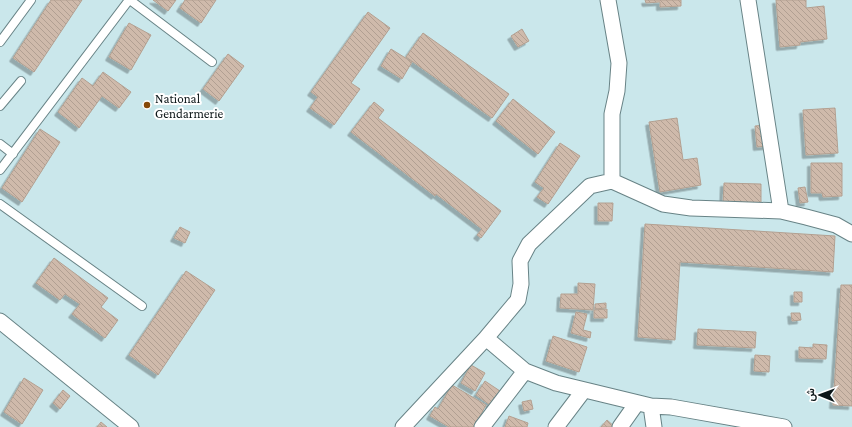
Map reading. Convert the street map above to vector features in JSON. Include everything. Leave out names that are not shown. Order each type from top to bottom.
[{"type":"street","points":[[608,0],[619,63],[617,91],[612,114],[612,181]]},
{"type":"street","points":[[748,0],[781,211]]},
{"type":"street","points":[[402,427],[486,338],[518,300],[521,284],[520,261],[529,244],[590,186],[612,181],[663,204],[690,208],[781,211],[806,216],[836,225],[852,234]]},
{"type":"street","points":[[0,321],[131,427]]},
{"type":"street","points":[[486,338],[525,371],[556,383],[644,404],[671,407],[784,427]]},
{"type":"street","points":[[482,427],[525,371]]},
{"type":"street","points":[[556,427],[584,390]]},
{"type":"street","points":[[620,427],[644,404]]},
{"type":"street","points":[[644,404],[654,427]]},
{"type":"lane","points":[[0,42],[31,0]]},
{"type":"lane","points":[[0,170],[129,0],[212,62]]},
{"type":"lane","points":[[0,106],[21,81]]},
{"type":"lane","points":[[0,144],[13,154]]},
{"type":"lane","points":[[0,204],[142,306]]},
{"type":"building","points":[[51,0],[82,0],[34,72],[13,58]]},
{"type":"building","points":[[153,0],[176,0],[168,11]]},
{"type":"building","points":[[185,0],[216,0],[201,23],[180,8]]},
{"type":"building","points":[[645,0],[681,0],[681,6],[660,7],[660,2],[646,3]]},
{"type":"building","points":[[776,0],[806,0],[806,8],[824,6],[827,39],[800,42],[800,45],[780,47]]},
{"type":"building","points":[[368,12],[390,28],[351,83],[360,89],[334,125],[310,108],[318,97],[311,92]]},
{"type":"building","points":[[129,23],[151,35],[131,70],[109,57]]},
{"type":"building","points":[[522,29],[529,41],[518,47],[511,36]]},
{"type":"building","points":[[423,33],[509,94],[492,118],[406,57]]},
{"type":"building","points":[[391,49],[412,62],[402,79],[381,66]]},
{"type":"building","points":[[228,54],[244,66],[219,101],[203,89]]},
{"type":"building","points":[[103,72],[131,92],[119,108],[102,96],[79,128],[58,112],[82,78],[93,86]]},
{"type":"building","points":[[513,99],[555,132],[538,154],[496,121]]},
{"type":"building","points":[[374,102],[384,110],[378,118],[501,211],[481,238],[477,235],[482,229],[436,194],[435,196],[351,132]]},
{"type":"building","points":[[835,108],[838,153],[806,155],[803,110]]},
{"type":"building","points":[[677,118],[683,160],[697,158],[701,185],[660,192],[649,122]]},
{"type":"building","points":[[765,125],[767,146],[757,147],[755,126]]},
{"type":"building","points":[[40,129],[60,142],[22,202],[2,188]]},
{"type":"building","points":[[560,143],[580,156],[548,204],[537,197],[544,188],[535,182]]},
{"type":"building","points":[[811,163],[842,163],[842,196],[823,197],[822,193],[811,193]]},
{"type":"building","points":[[724,183],[761,184],[761,206],[723,205]]},
{"type":"building","points":[[805,187],[808,202],[800,203],[798,188]]},
{"type":"building","points":[[598,203],[613,203],[612,221],[598,221]]},
{"type":"building","points":[[645,224],[835,236],[833,272],[680,262],[675,340],[638,337]]},
{"type":"building","points":[[180,227],[190,232],[185,243],[174,238]]},
{"type":"building","points":[[54,258],[108,298],[101,307],[118,320],[105,338],[72,314],[80,304],[65,294],[60,300],[36,283]]},
{"type":"building","points":[[186,271],[215,290],[158,375],[129,355]]},
{"type":"building","points":[[578,283],[595,284],[593,310],[560,308],[561,294],[578,294]]},
{"type":"building","points":[[841,285],[852,285],[852,406],[833,405]]},
{"type":"building","points":[[794,292],[802,292],[802,302],[794,302]]},
{"type":"building","points":[[606,303],[606,308],[595,309],[595,304]]},
{"type":"building","points":[[607,309],[607,318],[594,318],[594,310]]},
{"type":"building","points":[[576,312],[587,314],[583,330],[591,332],[590,338],[571,333]]},
{"type":"building","points":[[791,313],[800,313],[801,320],[792,321]]},
{"type":"building","points":[[698,329],[756,332],[755,348],[697,345]]},
{"type":"building","points":[[553,336],[587,347],[579,372],[546,361]]},
{"type":"building","points":[[813,344],[827,345],[826,359],[799,358],[799,347],[813,348]]},
{"type":"building","points":[[755,355],[770,356],[769,372],[754,371]]},
{"type":"building","points":[[471,365],[485,373],[475,391],[461,383]]},
{"type":"building","points":[[24,378],[43,390],[22,424],[4,412]]},
{"type":"building","points":[[485,381],[500,391],[490,405],[476,395]]},
{"type":"building","points":[[452,385],[486,405],[474,427],[449,427],[430,416],[435,407],[438,409]]},
{"type":"building","points":[[63,390],[70,396],[60,409],[53,403]]},
{"type":"building","points":[[531,400],[533,409],[524,411],[522,402]]},
{"type":"building","points":[[509,416],[528,423],[527,427],[505,427]]},
{"type":"building","points":[[607,420],[615,427],[601,427]]},
{"type":"building","points":[[101,422],[107,427],[97,427]]},
{"type":"place","name":"National Gendarmerie","points":[[147,105]]}]
